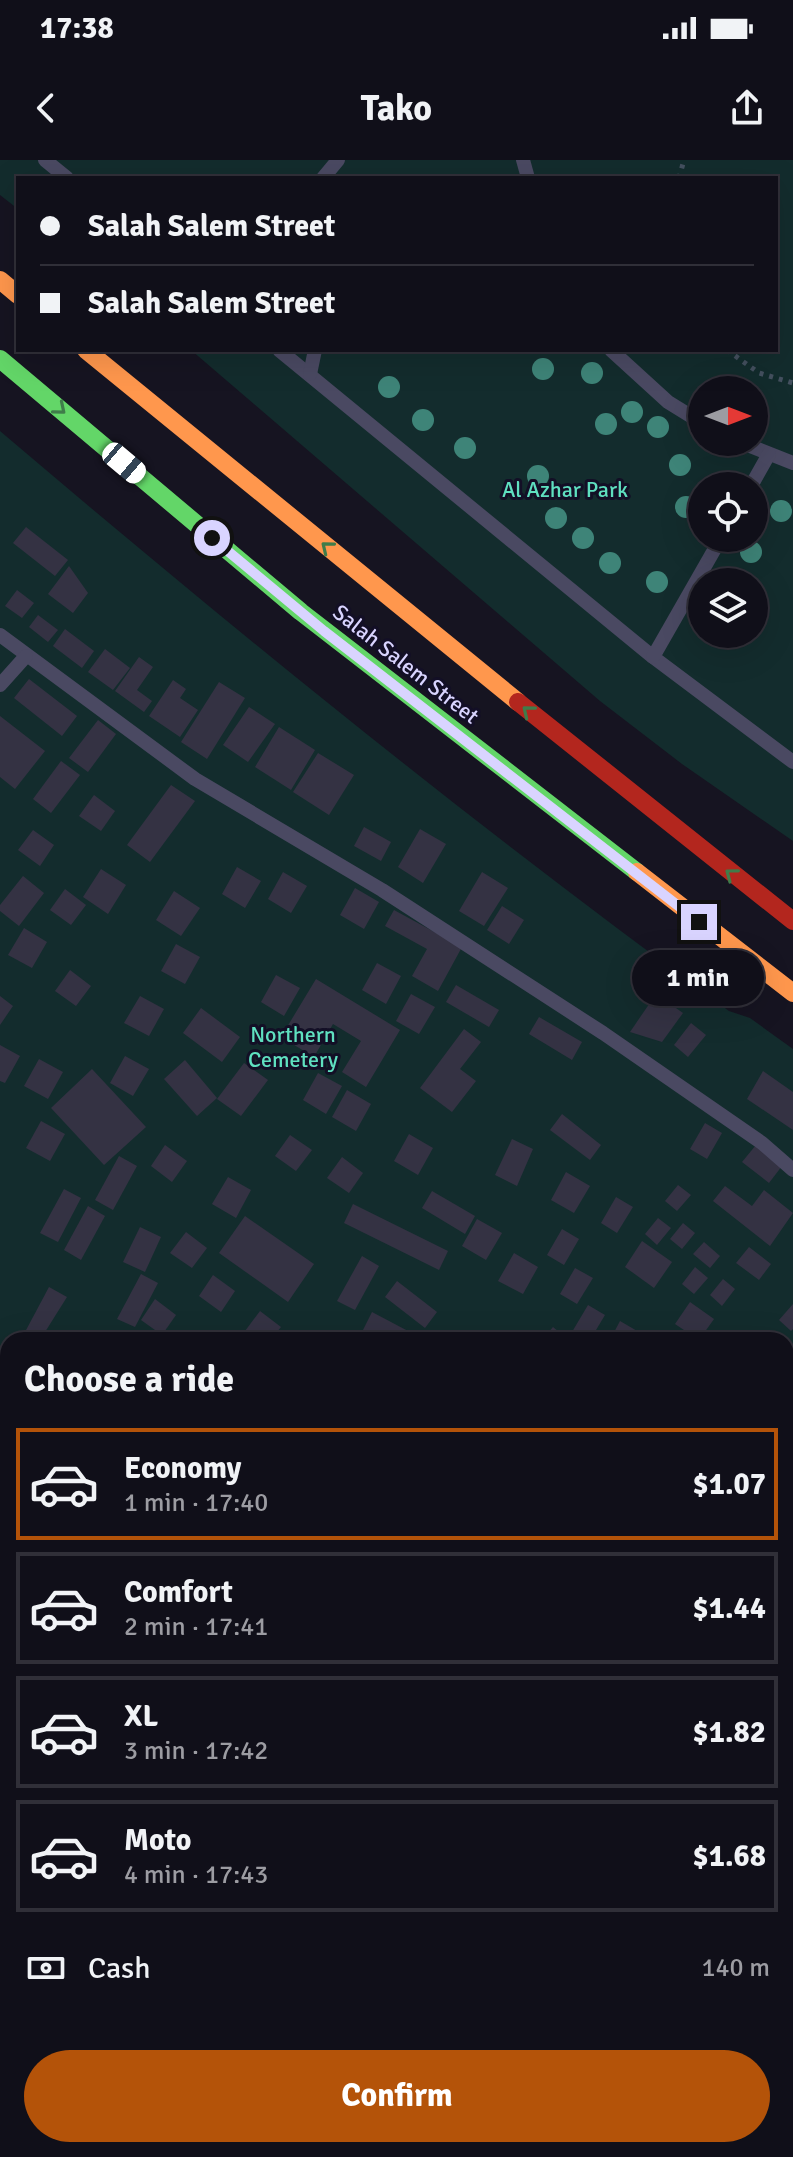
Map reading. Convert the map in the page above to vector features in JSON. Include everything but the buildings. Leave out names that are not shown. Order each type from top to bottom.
[{"type":"highway","points":[[0,280],[16,293]]},
{"type":"highway","name":"Salah Salem Street","points":[[88,352],[678,833],[784,907],[793,921]]},
{"type":"highway","name":"Salah Salem Street","points":[[0,359],[301,612],[793,993]]},
{"type":"lane","points":[[45,160],[65,176]]},
{"type":"lane","points":[[325,176],[338,160]]},
{"type":"lane","points":[[282,352],[653,657],[793,762]]},
{"type":"lane","points":[[310,374],[315,352]]},
{"type":"lane","points":[[613,352],[668,402],[688,414]]},
{"type":"lane","points":[[759,472],[769,454],[793,463]]},
{"type":"lane","points":[[653,657],[713,552]]},
{"type":"lane","points":[[0,635],[195,779],[382,890],[603,1033],[762,1143],[793,1170]]},
{"type":"lane","points":[[0,685],[26,656]]},
{"type":"path","points":[[730,352],[759,373],[793,383]]},
{"type":"green space","name":"Al Azhar Park","points":[[0,160],[793,160],[793,841],[682,764],[600,701],[193,352],[778,352],[778,176],[16,176],[16,207],[0,195]]},
{"type":"green space","name":"Northern Cemetery","points":[[0,431],[268,655],[450,800],[729,1011],[750,1018],[793,1049],[793,1332],[0,1332]]},
{"type":"traffic: fast","points":[[0,359],[301,612],[637,872]]},
{"type":"traffic: slow","points":[[0,280],[16,293]]},
{"type":"traffic: slow","points":[[88,352],[518,702]]},
{"type":"traffic: slow","points":[[637,872],[793,993]]},
{"type":"traffic: jam","points":[[518,702],[793,921]]},
{"type":"route","points":[[212,538],[324,631],[699,922]]}]
